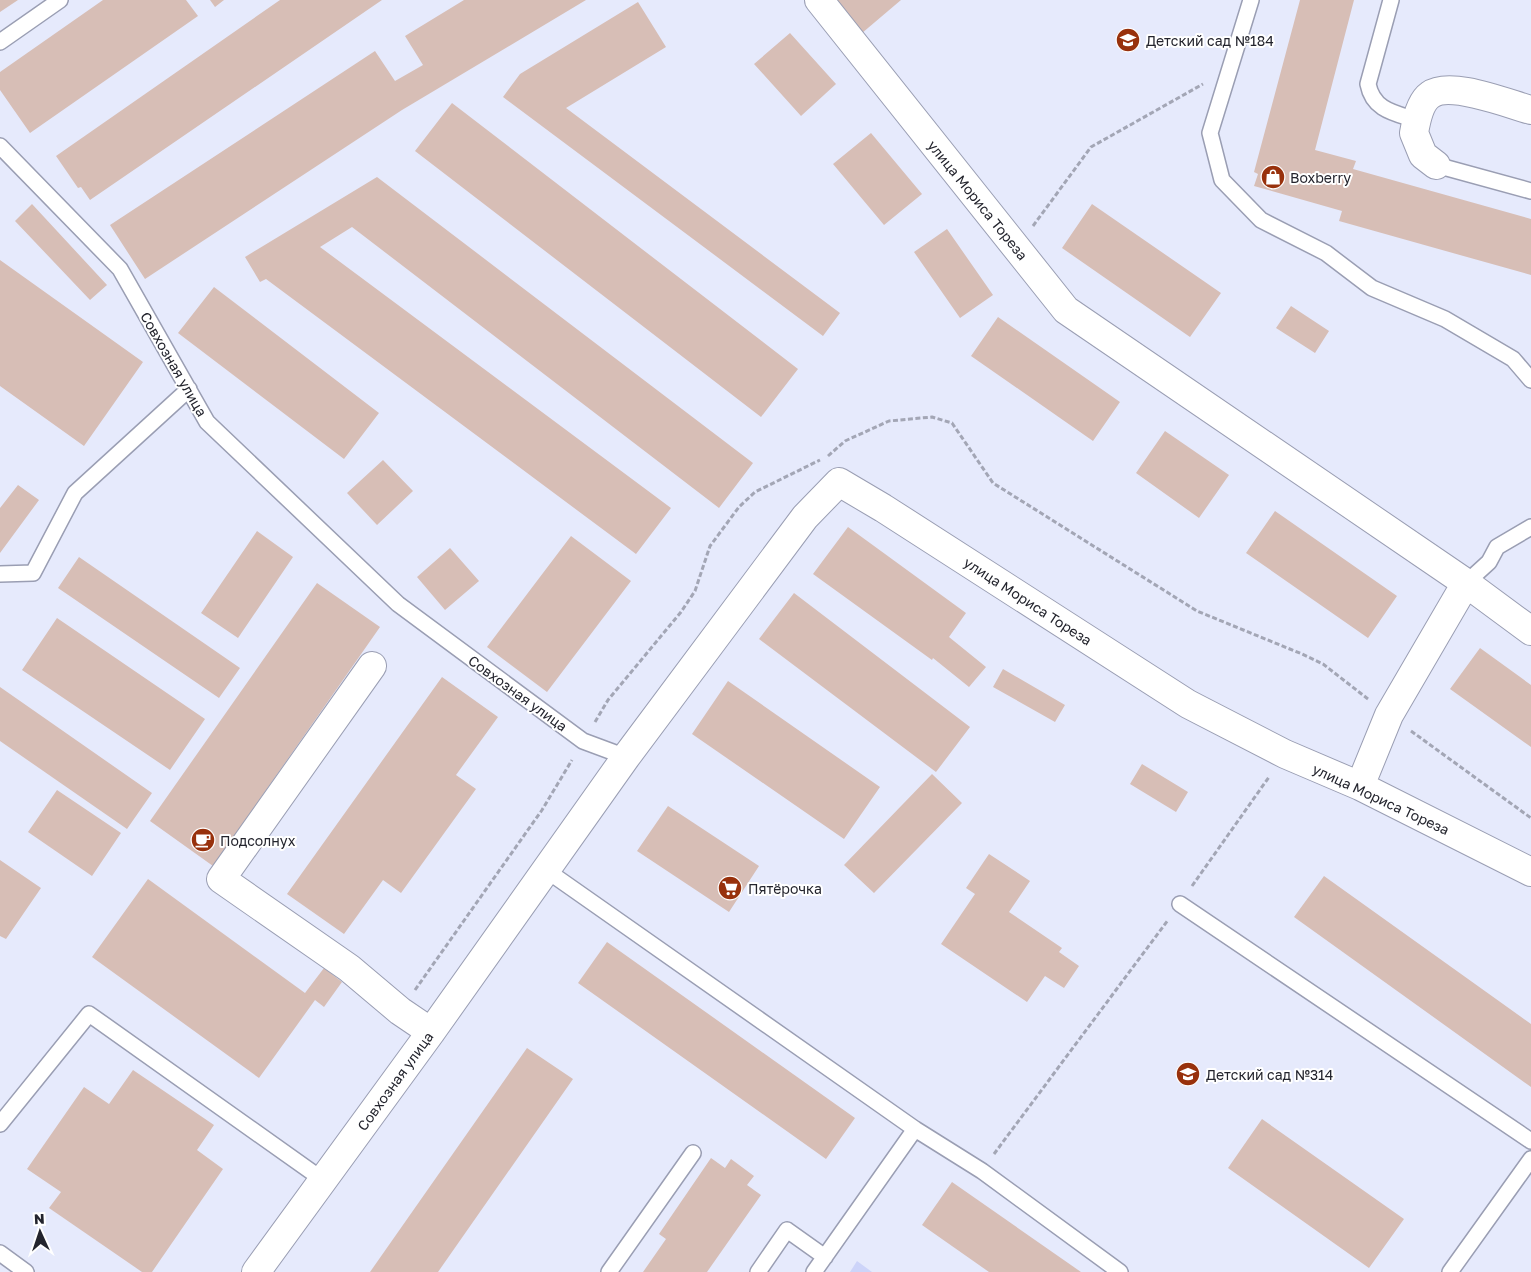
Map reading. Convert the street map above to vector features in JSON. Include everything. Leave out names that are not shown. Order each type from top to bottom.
[{"type":"street","name":"улица Мориса Тореза","points":[[819,0],[1066,310],[1466,584],[1531,631]]},
{"type":"street","points":[[1436,165],[1423,155],[1414,133],[1416,120],[1430,95],[1442,90],[1455,89],[1531,110]]},
{"type":"street","name":"улица Мориса Тореза","points":[[626,757],[805,517],[839,482],[883,508],[1188,704],[1285,754],[1360,786],[1531,872]]},
{"type":"street","points":[[1360,786],[1389,715],[1466,584]]},
{"type":"street","points":[[372,666],[221,879],[349,968],[400,1011],[431,1032]]},
{"type":"street","name":"Совхозная улица","points":[[256,1272],[431,1032],[626,757]]},
{"type":"lane","points":[[0,42],[60,0]]},
{"type":"lane","points":[[1251,0],[1210,133],[1222,180],[1261,220],[1326,253],[1372,288],[1445,319],[1513,359],[1531,380]]},
{"type":"lane","points":[[1391,0],[1368,84],[1369,91],[1378,105],[1416,120]]},
{"type":"lane","name":"Совхозная улица","points":[[0,146],[120,268],[207,422],[398,604],[583,741],[626,757]]},
{"type":"lane","points":[[1436,165],[1531,191]]},
{"type":"lane","points":[[0,574],[32,572],[75,493],[188,390]]},
{"type":"lane","points":[[1466,584],[1489,562],[1497,547],[1531,527]]},
{"type":"lane","points":[[546,870],[915,1129],[982,1171],[1120,1272]]},
{"type":"lane","points":[[1180,904],[1531,1141]]},
{"type":"lane","points":[[0,1124],[89,1014],[323,1180]]},
{"type":"lane","points":[[814,1272],[915,1129]]},
{"type":"lane","points":[[609,1272],[692,1154]]},
{"type":"lane","points":[[1450,1272],[1531,1159]]},
{"type":"lane","points":[[758,1272],[787,1230],[825,1257]]},
{"type":"lane","points":[[0,1253],[26,1272]]},
{"type":"path","points":[[1016,249],[1091,147],[1213,79],[1226,83]]},
{"type":"path","points":[[1389,715],[1531,818]]},
{"type":"path","points":[[400,1011],[542,810],[583,741]]},
{"type":"path","points":[[982,1171],[1180,904],[1285,754]]},
{"type":"shaded area","points":[[857,1261],[872,1272],[850,1272]]},
{"type":"building","points":[[0,0],[18,0],[0,12]]},
{"type":"building","points":[[103,0],[186,0],[198,16],[30,133],[0,90],[0,72]]},
{"type":"building","points":[[210,0],[224,0],[215,7]]},
{"type":"building","points":[[280,0],[382,0],[90,200],[81,187],[78,188],[56,156]]},
{"type":"building","points":[[464,0],[586,0],[402,110],[145,279],[110,225],[375,51],[395,81],[423,65],[405,36]]},
{"type":"building","points":[[822,0],[901,0],[855,39]]},
{"type":"building","points":[[1300,0],[1354,0],[1315,150],[1356,161],[1353,169],[1531,219],[1531,275],[1339,221],[1342,211],[1254,186],[1258,174],[1254,172]]},
{"type":"building","points":[[638,2],[666,47],[566,108],[840,313],[823,336],[503,97],[520,74]]},
{"type":"building","points":[[790,33],[836,84],[801,116],[754,64]]},
{"type":"building","points":[[452,103],[798,369],[761,417],[415,151]]},
{"type":"building","points":[[871,133],[922,194],[884,225],[833,164]]},
{"type":"building","points":[[377,177],[753,463],[719,508],[352,227],[320,247],[671,508],[636,554],[266,279],[260,282],[245,257]]},
{"type":"building","points":[[32,204],[107,285],[90,300],[15,221]]},
{"type":"building","points":[[1092,204],[1221,293],[1190,337],[1062,248]]},
{"type":"building","points":[[947,229],[993,295],[960,318],[914,252]]},
{"type":"building","points":[[0,260],[143,362],[84,446],[0,386]]},
{"type":"building","points":[[214,287],[379,413],[344,459],[178,333]]},
{"type":"building","points":[[1291,306],[1329,331],[1315,353],[1276,328]]},
{"type":"building","points":[[998,317],[1120,402],[1093,441],[971,356]]},
{"type":"building","points":[[1165,431],[1229,475],[1199,518],[1136,473]]},
{"type":"building","points":[[383,460],[413,491],[377,525],[347,493]]},
{"type":"building","points":[[18,485],[39,500],[0,553],[0,508]]},
{"type":"building","points":[[1275,511],[1397,596],[1368,638],[1246,553]]},
{"type":"building","points":[[848,527],[966,613],[949,637],[986,667],[969,687],[933,658],[932,660],[813,574]]},
{"type":"building","points":[[257,531],[293,557],[238,638],[201,613]]},
{"type":"building","points":[[571,536],[631,581],[547,692],[487,647]]},
{"type":"building","points":[[450,548],[479,581],[445,610],[417,577]]},
{"type":"building","points":[[79,557],[240,668],[219,698],[58,588]]},
{"type":"building","points":[[317,583],[380,627],[213,866],[150,821]]},
{"type":"building","points":[[794,593],[970,727],[936,772],[759,639]]},
{"type":"building","points":[[57,618],[205,719],[170,770],[22,670]]},
{"type":"building","points":[[1480,648],[1531,685],[1531,747],[1450,689]]},
{"type":"building","points":[[1003,669],[1065,705],[1055,722],[993,687]]},
{"type":"building","points":[[442,677],[498,717],[456,775],[476,789],[401,893],[383,880],[344,934],[287,894]]},
{"type":"building","points":[[728,681],[880,787],[844,839],[692,734]]},
{"type":"building","points":[[0,687],[152,793],[127,829],[0,741]]},
{"type":"building","points":[[1142,764],[1188,792],[1176,812],[1130,784]]},
{"type":"building","points":[[932,774],[962,803],[874,893],[844,865]]},
{"type":"building","points":[[57,790],[121,833],[92,876],[28,832]]},
{"type":"building","points":[[668,806],[759,866],[729,912],[637,851]]},
{"type":"building","points":[[989,854],[1030,881],[1009,912],[1062,948],[1059,952],[1079,966],[1064,988],[1045,976],[1027,1002],[941,944],[975,894],[966,888]]},
{"type":"building","points":[[0,860],[41,888],[6,939],[0,936]]},
{"type":"building","points":[[1324,876],[1531,1024],[1531,1087],[1294,917]]},
{"type":"building","points":[[148,879],[305,993],[324,968],[342,982],[324,1007],[315,1000],[259,1078],[92,957]]},
{"type":"building","points":[[607,942],[855,1118],[826,1159],[578,983]]},
{"type":"building","points":[[527,1048],[573,1079],[438,1272],[370,1272]]},
{"type":"building","points":[[133,1070],[214,1125],[197,1150],[223,1169],[152,1272],[142,1272],[49,1208],[61,1192],[27,1169],[84,1087],[109,1104]]},
{"type":"building","points":[[1262,1119],[1404,1219],[1369,1268],[1228,1168]]},
{"type":"building","points":[[711,1158],[725,1168],[731,1159],[754,1176],[747,1185],[761,1195],[707,1272],[643,1272],[666,1239],[659,1234]]},
{"type":"building","points":[[952,1182],[1081,1272],[989,1272],[922,1225]]},
{"type":"place","name":"Детский сад №184","points":[[1128,40]]},
{"type":"place","name":"Boxberry","points":[[1273,177]]},
{"type":"place","name":"Подсолнух","points":[[203,840]]},
{"type":"place","name":"Пятёрочка","points":[[730,888]]},
{"type":"place","name":"Детский сад №314","points":[[1188,1074]]}]
